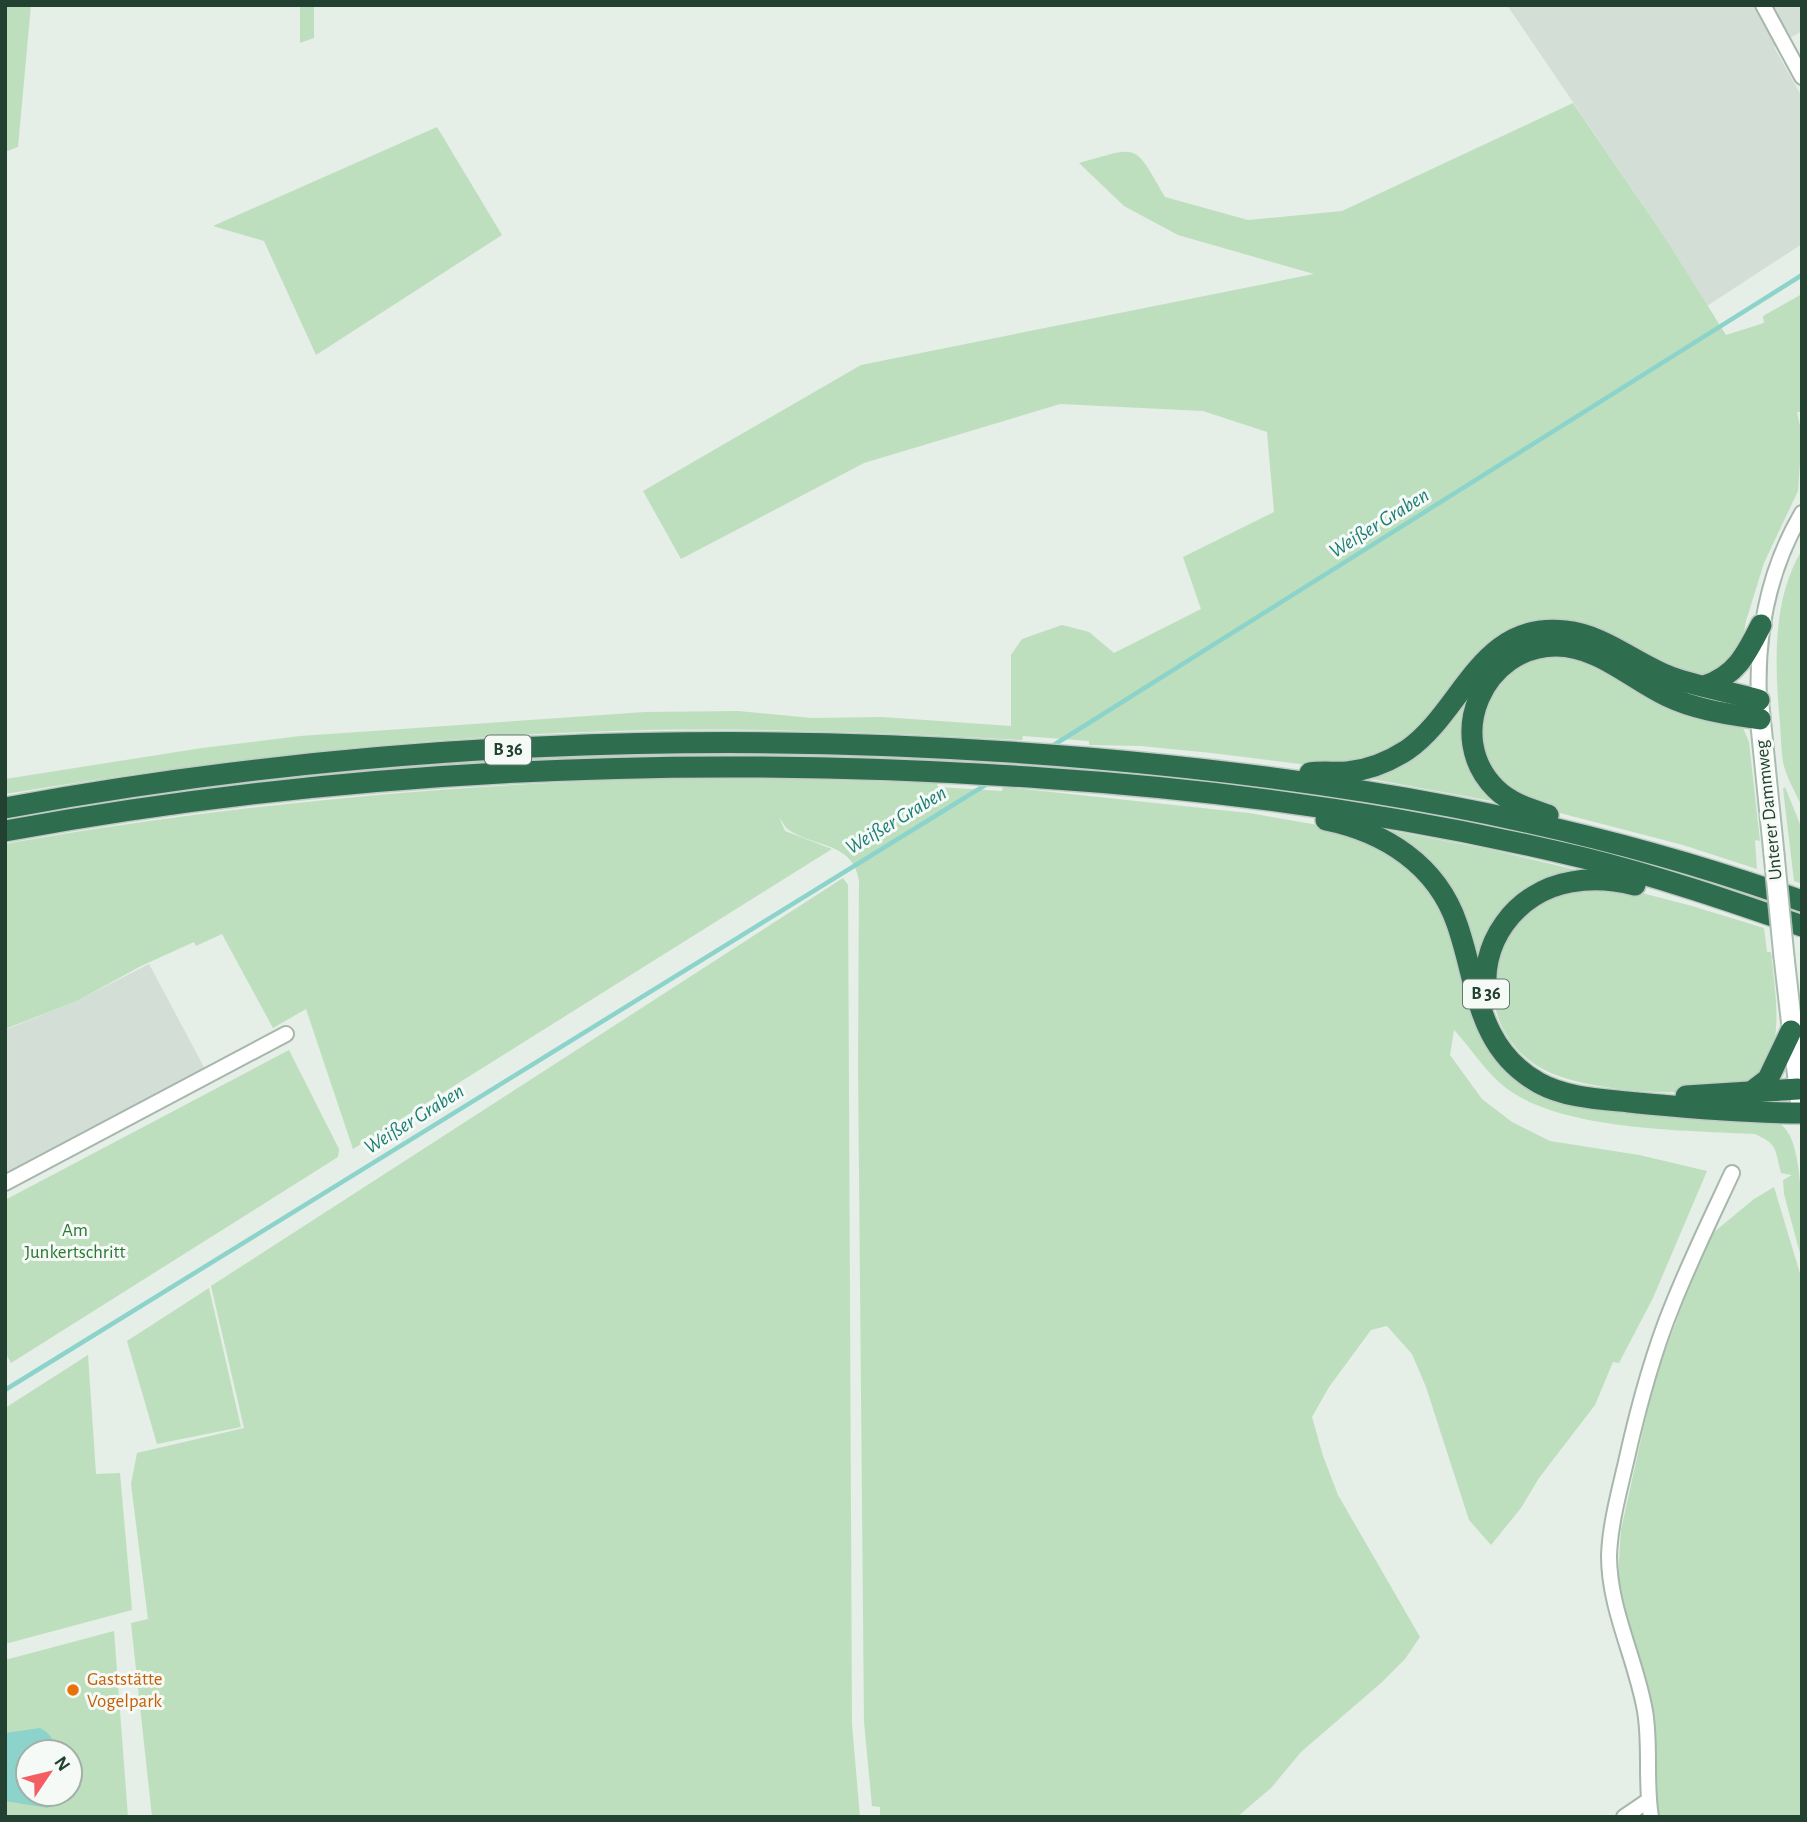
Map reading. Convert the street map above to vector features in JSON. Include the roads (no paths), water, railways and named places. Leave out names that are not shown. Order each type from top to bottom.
[{"type":"highway","points":[[1704,685],[1717,682],[1736,668],[1761,625]]},
{"type":"highway","name":"B 36","points":[[1278,778],[1319,772],[1349,772],[1373,766],[1398,755],[1429,731],[1485,659],[1507,643],[1537,632],[1562,630],[1589,636],[1656,671],[1704,685],[1759,709]]},
{"type":"highway","points":[[1604,840],[1580,824],[1519,805],[1497,790],[1481,769],[1473,745],[1473,717],[1485,685],[1508,661],[1539,648],[1560,646],[1581,649],[1682,703],[1702,709],[1759,709]]},
{"type":"highway","name":"B 36","points":[[5,808],[161,783],[309,765],[558,747],[792,743],[1014,752],[1164,764],[1396,795],[1604,840],[1802,901]]},
{"type":"highway","name":"B 36","points":[[5,831],[183,803],[443,776],[703,765],[829,766],[982,773],[1152,786],[1248,797],[1362,813],[1475,834],[1588,859],[1802,926]]},
{"type":"highway","points":[[1248,797],[1277,813],[1346,824],[1368,831],[1397,846],[1424,870],[1440,891],[1456,920],[1488,1030],[1495,1043],[1515,1065],[1542,1084],[1560,1092],[1593,1098],[1741,1112],[1802,1114]]},
{"type":"highway","name":"B 36","points":[[1727,901],[1697,901],[1620,881],[1582,881],[1555,886],[1519,907],[1498,930],[1487,961],[1485,990],[1495,1024],[1511,1049],[1523,1061],[1552,1079],[1580,1087],[1680,1096],[1798,1089]]},
{"type":"highway","points":[[1751,1092],[1768,1079],[1791,1031]]},
{"type":"main road","name":"Unterer Dammweg","points":[[1759,709],[1791,1031],[1802,1114]]},
{"type":"street","points":[[1763,5],[1802,77]]},
{"type":"street","name":"Unterer Dammweg","points":[[1759,709],[1758,652],[1761,625],[1775,568],[1787,538],[1802,513]]},
{"type":"street","points":[[5,1183],[286,1034]]},
{"type":"street","points":[[1651,1817],[1648,1800],[1649,1750],[1646,1713],[1613,1589],[1609,1556],[1611,1537],[1621,1481],[1648,1377],[1673,1305],[1732,1173]]},
{"type":"street","points":[[1624,1817],[1648,1800]]},
{"type":"water","points":[[40,1728],[51,1738],[14,1738],[14,1802],[5,1801],[5,1733]]},
{"type":"waterway","name":"Weißer Graben","points":[[1049,748],[1802,275]]},
{"type":"waterway","name":"Weißer Graben","points":[[5,1390],[987,784]]},
{"type":"place","name":"Gaststätte Vogelpark","points":[[73,1690]]},
{"type":"park label","name":"Am Junkertschritt","points":[[75,1241]]}]
